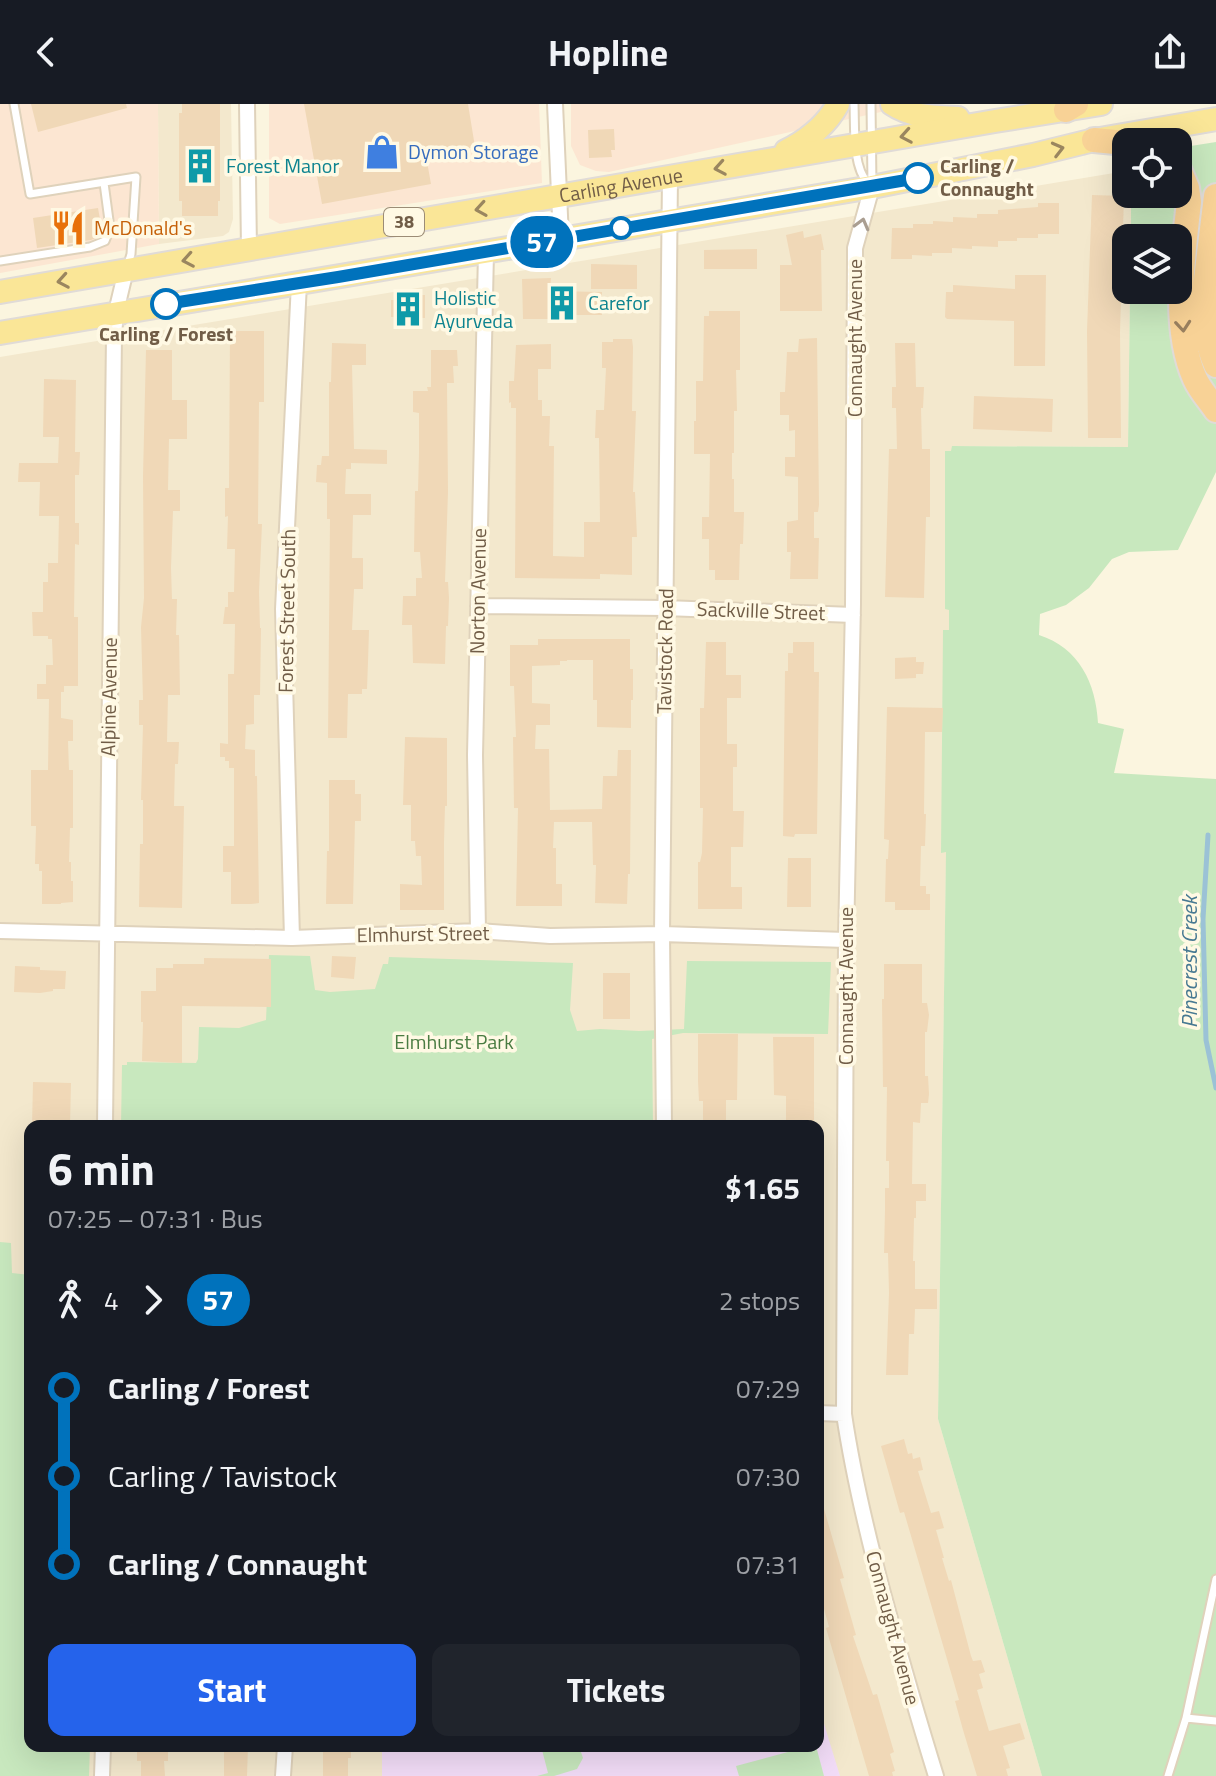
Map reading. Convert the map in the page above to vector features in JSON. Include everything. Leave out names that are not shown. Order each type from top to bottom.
[{"type":"highway","points":[[1094,140],[1112,142]]},
{"type":"highway","points":[[1216,196],[1204,312],[1207,340],[1216,365]]},
{"type":"highway","points":[[1188,208],[1181,292],[1185,343],[1197,382],[1216,410]]},
{"type":"main road","points":[[771,159],[807,139],[823,125],[838,104]]},
{"type":"main road","points":[[892,104],[916,114],[995,121]]},
{"type":"main road","name":"Carling Avenue","points":[[0,292],[1101,104]]},
{"type":"main road","name":"38","points":[[0,333],[872,187],[1094,140],[1216,119]]},
{"type":"street","points":[[247,104],[249,249]]},
{"type":"street","points":[[555,104],[561,238]]},
{"type":"street","name":"Tavistock Road","points":[[664,1120],[662,934],[670,177]]},
{"type":"street","name":"Connaught Avenue","points":[[872,187],[855,248],[853,615],[846,940],[844,1414],[865,1523],[936,1776]]},
{"type":"street","name":"Norton Avenue","points":[[478,931],[475,755],[486,252]]},
{"type":"street","name":"Alpine Avenue","points":[[105,1120],[114,335],[126,270]]},
{"type":"street","name":"Forest Street South","points":[[292,938],[283,609],[299,283]]},
{"type":"street","name":"Sackville Street","points":[[478,606],[665,608],[853,615]]},
{"type":"street","name":"Elmhurst Street","points":[[0,931],[292,938],[478,931],[550,936],[662,934],[846,940]]},
{"type":"street","points":[[824,1413],[844,1414]]},
{"type":"street","points":[[102,1776],[103,1752]]},
{"type":"street","points":[[283,1776],[285,1752]]},
{"type":"lane","points":[[14,104],[30,194],[136,177],[131,254],[126,270]]},
{"type":"lane","points":[[854,104],[872,187]]},
{"type":"lane","points":[[871,104],[862,177],[872,187]]},
{"type":"lane","points":[[0,261],[90,247],[105,241],[110,228],[104,183]]},
{"type":"lane","points":[[1168,1776],[1186,1718],[1216,1579]]},
{"type":"lane","points":[[1186,1718],[1216,1721]]},
{"type":"shaded area","points":[[0,104],[158,104],[159,244],[0,273]]},
{"type":"shaded area","points":[[158,104],[231,104],[233,219],[229,232],[223,236],[159,244]]},
{"type":"shaded area","points":[[269,104],[539,104],[542,183],[280,224],[269,218]]},
{"type":"shaded area","points":[[571,104],[917,104],[609,172],[580,165],[571,146]]},
{"type":"shaded area","points":[[1112,173],[1112,208],[1132,208],[1131,224],[1112,224],[1112,304],[1130,304],[1128,447],[952,446],[938,1419],[1042,1776],[0,1776],[0,357]]},
{"type":"shaded area","points":[[824,1724],[840,1776],[382,1776],[382,1752],[824,1752]]},
{"type":"green space","points":[[1216,142],[1216,472],[1178,550],[1129,552],[1112,559],[1089,588],[1066,605],[1040,614],[1039,635],[1065,649],[1083,669],[1094,694],[1098,723],[1124,729],[1114,773],[1216,779],[1216,1776],[1042,1776],[938,1419],[946,852],[941,853],[943,630],[949,630],[949,610],[945,609],[945,451],[951,451],[952,446],[1128,447],[1130,304],[1192,304],[1192,224],[1131,224],[1131,208],[1192,208],[1192,146]]},
{"type":"green space","name":"Elmhurst Park","points":[[269,955],[310,956],[315,990],[330,992],[375,989],[383,964],[388,964],[389,957],[573,963],[570,1010],[577,1031],[684,1029],[687,961],[831,962],[828,1034],[683,1033],[652,1039],[653,1120],[121,1120],[122,1065],[127,1065],[127,1062],[196,1063],[199,1027],[239,1028],[266,1020]]},
{"type":"green space","points":[[0,1242],[11,1243],[12,1273],[24,1274],[24,1752],[90,1752],[89,1776],[0,1776]]},
{"type":"green space","points":[[543,1752],[581,1752],[583,1758],[577,1769],[554,1776],[537,1776],[548,1773]]},
{"type":"green space","points":[[788,1752],[818,1752],[824,1776],[739,1776],[736,1766]]},
{"type":"building","points":[[31,104],[126,104],[127,108],[38,132]]},
{"type":"building","name":"Forest Manor","points":[[182,104],[220,104],[218,216],[182,216],[182,201],[179,201],[179,113],[182,113]]},
{"type":"building","name":"Dymon Storage","points":[[304,104],[468,104],[475,147],[426,156],[431,184],[322,204]]},
{"type":"building","points":[[614,129],[615,150],[611,150],[612,157],[589,158],[588,130]]},
{"type":"building","points":[[1092,195],[1112,196],[1112,208],[1124,208],[1123,224],[1112,224],[1112,304],[1121,304],[1121,438],[1088,438],[1087,331]]},
{"type":"building","points":[[1038,203],[1059,203],[1059,234],[998,241],[998,247],[952,248],[952,253],[891,259],[892,228],[913,228],[913,224],[933,224],[933,221],[953,222],[953,217],[977,218],[977,214],[998,214],[998,210],[1038,207]]},
{"type":"building","name":"McDonald's","points":[[98,208],[100,236],[37,248],[33,218]]},
{"type":"building","points":[[803,231],[804,238],[821,234],[824,250],[821,250],[822,311],[780,311],[780,265],[792,265],[786,235]]},
{"type":"building","points":[[757,249],[757,269],[704,269],[704,250]]},
{"type":"building","points":[[591,264],[637,265],[637,289],[591,289]]},
{"type":"building","points":[[1015,275],[1046,275],[1045,366],[1014,366],[1014,321],[945,317],[946,292],[953,292],[953,285],[1015,289]]},
{"type":"building","name":"Carefor","points":[[551,278],[550,291],[602,292],[602,315],[550,315],[549,319],[523,319],[522,279]]},
{"type":"building","name":"Holistic Ayurveda","points":[[399,295],[425,295],[425,318],[391,317],[391,300],[399,300]]},
{"type":"building","points":[[709,311],[740,311],[740,370],[736,370],[737,411],[734,411],[732,453],[734,512],[744,512],[739,580],[715,580],[715,570],[709,570],[709,539],[702,539],[702,517],[709,517],[710,454],[694,454],[694,421],[696,381],[703,381],[704,316],[709,316]]},
{"type":"building","points":[[230,331],[264,331],[264,402],[259,402],[258,524],[262,524],[260,695],[254,695],[254,724],[246,725],[245,749],[255,750],[257,776],[259,903],[251,904],[231,904],[231,872],[223,872],[223,846],[234,846],[234,768],[229,768],[225,757],[220,757],[220,743],[228,744],[228,674],[234,674],[235,624],[223,624],[228,592],[234,592],[235,549],[227,549],[228,516],[225,517],[225,488],[229,488]]},
{"type":"building","points":[[817,338],[819,505],[818,512],[814,512],[814,538],[819,538],[818,579],[790,579],[791,552],[787,552],[787,522],[798,520],[798,477],[785,476],[785,457],[795,457],[795,430],[789,431],[789,415],[780,415],[780,392],[785,392],[787,352],[798,352],[799,339]]},
{"type":"building","points":[[613,339],[632,339],[633,347],[632,411],[636,411],[633,492],[637,537],[632,537],[632,575],[600,574],[600,579],[515,578],[516,408],[511,408],[509,403],[509,381],[514,381],[516,345],[551,344],[551,369],[538,369],[538,400],[542,400],[542,416],[550,416],[549,446],[554,446],[553,556],[584,557],[584,522],[600,522],[596,410],[604,410],[606,368],[602,368],[602,342],[613,342]]},
{"type":"building","points":[[332,343],[366,344],[366,365],[352,365],[354,449],[387,450],[387,464],[351,463],[351,469],[346,469],[345,494],[371,494],[371,515],[353,515],[352,558],[363,558],[363,589],[354,589],[352,630],[369,630],[367,689],[362,689],[362,694],[348,694],[347,738],[328,738],[330,519],[327,519],[327,483],[316,482],[317,465],[321,465],[322,456],[329,456]]},
{"type":"building","points":[[895,343],[915,343],[916,387],[924,387],[922,449],[930,449],[930,517],[926,517],[924,598],[885,597],[889,449],[897,449],[896,408],[892,408],[892,387],[896,387]]},
{"type":"building","points":[[146,350],[172,350],[172,400],[187,400],[187,439],[169,439],[168,490],[180,490],[180,511],[173,511],[171,568],[172,599],[177,599],[180,695],[168,695],[167,742],[179,742],[174,806],[184,806],[182,908],[139,907],[140,844],[143,844],[143,725],[139,725],[139,700],[143,700],[141,627],[144,598]]},
{"type":"building","points":[[431,350],[457,350],[458,366],[453,366],[454,383],[447,383],[445,582],[448,582],[449,598],[445,664],[413,663],[412,625],[402,625],[403,596],[416,596],[416,578],[422,578],[420,552],[414,552],[419,413],[413,412],[413,391],[428,391],[427,387],[431,387]]},
{"type":"building","points":[[44,379],[76,380],[75,452],[80,452],[79,475],[75,475],[75,523],[79,523],[79,545],[75,544],[74,617],[78,617],[78,686],[64,686],[64,692],[61,692],[61,718],[73,720],[73,741],[68,741],[69,770],[73,770],[73,828],[70,828],[69,862],[73,902],[61,904],[42,904],[42,871],[39,871],[39,864],[35,864],[36,826],[31,826],[31,770],[48,770],[49,699],[37,699],[37,684],[46,684],[46,665],[53,665],[52,639],[33,636],[32,612],[43,612],[43,582],[48,582],[48,563],[58,563],[59,516],[39,516],[40,482],[18,482],[19,463],[58,463],[59,437],[43,437]]},
{"type":"building","points":[[974,396],[1053,399],[1052,432],[973,429]]},
{"type":"building","points":[[538,639],[630,639],[630,669],[633,669],[631,728],[597,727],[593,660],[567,660],[560,661],[560,665],[532,666],[532,703],[550,704],[550,725],[536,725],[535,749],[549,749],[550,810],[602,809],[603,776],[617,776],[618,750],[631,750],[627,904],[595,903],[596,865],[593,865],[592,822],[554,822],[556,884],[562,884],[562,906],[516,906],[518,808],[514,808],[513,737],[516,737],[514,686],[510,686],[510,645],[538,645]]},
{"type":"building","points":[[706,642],[726,642],[726,675],[741,675],[741,698],[727,698],[727,744],[737,744],[737,767],[733,767],[733,811],[744,811],[743,847],[731,847],[731,887],[742,887],[742,909],[698,909],[703,808],[700,808],[700,708],[704,708]]},
{"type":"building","points":[[793,642],[814,642],[814,672],[819,672],[817,834],[795,834],[794,837],[783,836],[785,671],[788,671],[788,653],[793,653]]},
{"type":"building","points":[[916,657],[916,662],[924,662],[923,674],[916,674],[916,678],[895,679],[895,658]]},
{"type":"building","points":[[887,707],[943,708],[942,732],[925,732],[925,846],[921,846],[920,886],[926,886],[926,894],[930,894],[930,910],[895,910],[895,902],[885,902],[889,840],[884,839]]},
{"type":"building","points":[[405,737],[447,738],[444,910],[400,910],[400,884],[422,885],[421,856],[416,856],[415,841],[411,841],[411,805],[403,805]]},
{"type":"building","points":[[329,780],[355,780],[355,794],[361,794],[361,821],[355,821],[353,904],[326,904]]},
{"type":"building","points":[[788,858],[811,858],[811,907],[787,907]]},
{"type":"building","points":[[332,956],[356,957],[354,979],[331,977]]},
{"type":"building","points":[[204,958],[271,959],[271,1007],[182,1006],[182,1063],[142,1061],[141,991],[156,991],[156,968],[173,968],[173,964],[204,964]]},
{"type":"building","points":[[884,964],[922,964],[922,1003],[927,1003],[929,1015],[925,1032],[925,1076],[928,1076],[929,1094],[928,1103],[921,1103],[920,1123],[913,1122],[912,1184],[926,1184],[926,1201],[916,1201],[913,1261],[915,1289],[937,1289],[937,1309],[915,1309],[914,1334],[909,1334],[908,1375],[886,1375],[889,1293],[888,1253],[884,1253],[885,1188],[889,1188],[889,1161],[886,1161],[887,1087],[883,1087]]},
{"type":"building","points":[[15,966],[66,971],[65,989],[40,993],[14,992]]},
{"type":"building","points":[[603,973],[630,973],[630,1019],[603,1019]]},
{"type":"building","points":[[698,1034],[738,1034],[737,1100],[726,1100],[726,1120],[703,1120],[703,1101],[699,1101]]},
{"type":"building","points":[[773,1037],[814,1037],[814,1120],[786,1120],[786,1096],[774,1095]]},
{"type":"building","points":[[33,1082],[71,1083],[70,1120],[32,1120]]},
{"type":"building","points":[[904,1439],[908,1454],[912,1453],[913,1459],[920,1457],[923,1470],[918,1471],[931,1513],[939,1511],[944,1528],[936,1530],[942,1558],[971,1656],[973,1661],[981,1660],[985,1672],[979,1674],[983,1688],[977,1690],[989,1731],[1020,1723],[1025,1739],[1003,1746],[1010,1768],[1006,1769],[1008,1776],[977,1776],[955,1701],[959,1700],[904,1512],[900,1513],[881,1446]]},
{"type":"building","points":[[824,1509],[844,1578],[840,1579],[856,1635],[853,1636],[873,1695],[877,1694],[894,1752],[890,1754],[895,1771],[892,1772],[893,1776],[869,1776],[826,1628],[829,1627],[824,1609]]},
{"type":"building","points":[[137,1752],[168,1752],[168,1761],[164,1761],[165,1776],[141,1776],[141,1761],[137,1761]]},
{"type":"building","points":[[224,1752],[248,1752],[247,1776],[224,1776]]},
{"type":"building","points":[[323,1752],[351,1752],[348,1776],[323,1776]]},
{"type":"waterway","name":"Pinecrest Creek","points":[[1208,835],[1203,919],[1206,1040],[1216,1088]]},
{"type":"bus line","name":"57","points":[[166,304],[918,178]]},
{"type":"place","name":"Dymon Storage","points":[[382,152]]},
{"type":"place","name":"Forest Manor","points":[[200,166]]},
{"type":"place","name":"Carling / Connaught","points":[[918,178]]},
{"type":"place","name":"McDonald's","points":[[68,228]]},
{"type":"place","name":"Carefor","points":[[562,303]]},
{"type":"place","name":"Carling / Forest","points":[[166,304]]},
{"type":"place","name":"Holistic Ayurveda","points":[[408,309]]}]
